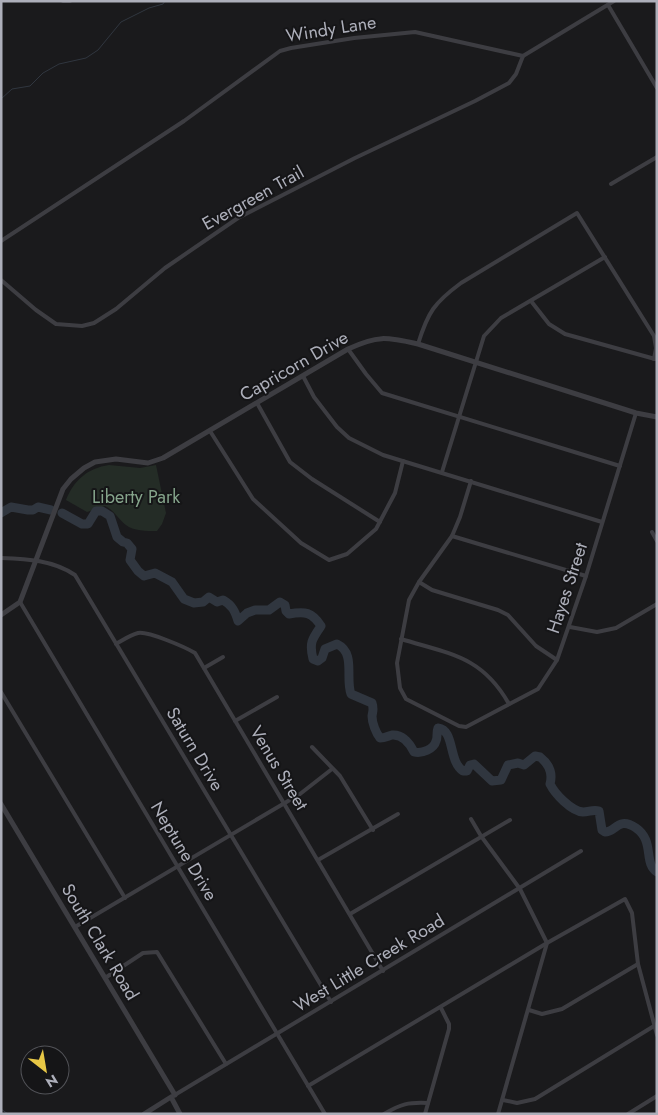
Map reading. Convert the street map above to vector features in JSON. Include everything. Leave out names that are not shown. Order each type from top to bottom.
[{"type":"street","points":[[63,1],[70,1]]},
{"type":"street","points":[[523,56],[614,1]]},
{"type":"street","points":[[608,5],[657,88]]},
{"type":"street","name":"Windy Lane","points":[[2,241],[184,121],[280,51],[354,38],[415,32],[523,56]]},
{"type":"street","name":"Evergreen Trail","points":[[1,280],[36,310],[56,324],[82,326],[94,323],[116,309],[165,268],[238,218],[509,83],[516,74],[523,56]]},
{"type":"street","points":[[611,184],[657,157]]},
{"type":"street","points":[[418,344],[426,318],[444,295],[460,282],[577,213],[654,336],[655,358],[565,334],[549,324],[530,301]]},
{"type":"street","points":[[442,472],[484,336],[501,318],[604,257]]},
{"type":"street","name":"Capricorn Drive","points":[[20,602],[63,489],[84,468],[95,462],[116,459],[148,463],[163,458],[348,349],[367,340],[389,338],[418,344],[636,413],[657,417]]},
{"type":"street","points":[[348,349],[382,393],[620,466]]},
{"type":"street","points":[[303,376],[314,397],[348,438],[383,455],[602,522]]},
{"type":"street","points":[[257,403],[290,462],[312,479],[380,522]]},
{"type":"street","name":"Hayes Street","points":[[401,639],[397,663],[400,688],[406,698],[459,726],[466,727],[538,689],[557,660],[570,627],[636,413]]},
{"type":"street","points":[[210,431],[253,499],[301,543],[329,560],[347,554],[376,529],[395,493],[403,461]]},
{"type":"street","points":[[471,481],[452,536],[419,582],[409,600],[401,639],[464,658],[493,681],[509,704]]},
{"type":"street","points":[[652,532],[657,541]]},
{"type":"street","points":[[452,536],[586,576]]},
{"type":"street","name":"Saturn Drive","points":[[1,558],[36,560],[67,570],[75,575],[331,1002]]},
{"type":"street","points":[[419,582],[432,590],[498,610],[508,615],[536,646],[557,660]]},
{"type":"street","points":[[1,615],[20,602]]},
{"type":"street","name":"Neptune Drive","points":[[20,602],[325,1114]]},
{"type":"street","points":[[570,627],[597,632],[616,628],[657,604]]},
{"type":"street","name":"Venus Street","points":[[116,644],[132,635],[140,633],[187,648],[195,653],[383,971]]},
{"type":"street","points":[[204,668],[223,657]]},
{"type":"street","points":[[1,692],[125,898]]},
{"type":"street","points":[[235,721],[277,697]]},
{"type":"street","points":[[312,747],[340,776],[373,830]]},
{"type":"street","points":[[75,927],[283,803],[315,783],[332,768]]},
{"type":"street","name":"South Clark Road","points":[[1,804],[105,978],[173,1096],[180,1114]]},
{"type":"street","points":[[318,860],[398,814]]},
{"type":"street","points":[[472,820],[481,836],[520,888],[547,943],[498,1114]]},
{"type":"street","points":[[350,914],[510,820]]},
{"type":"street","name":"West Little Creek Road","points":[[173,1096],[581,851]]},
{"type":"street","points":[[308,1086],[547,943],[625,899],[632,912],[638,964],[657,1035]]},
{"type":"street","points":[[105,978],[143,953],[157,952],[226,1064]]},
{"type":"street","points":[[529,1010],[542,1014],[562,1009],[638,964]]},
{"type":"street","points":[[425,1114],[449,1029],[449,1024],[441,1008]]},
{"type":"street","points":[[503,1100],[517,1103],[535,1099],[654,1026]]},
{"type":"street","points":[[144,1114],[173,1096]]},
{"type":"street","points":[[628,1114],[657,1096]]},
{"type":"street","points":[[384,1114],[410,1102],[428,1103]]},
{"type":"green space","name":"Liberty Park","points":[[109,465],[140,468],[156,465],[166,513],[157,531],[129,527],[105,506],[87,512],[66,500],[73,487],[83,476],[95,469]]},
{"type":"waterway","points":[[1,99],[12,89],[30,86],[43,73],[59,64],[86,58],[98,50],[121,22],[149,8],[163,4],[165,1]]},
{"type":"waterway","points":[[1,513],[11,507],[28,510],[38,507],[51,510]]},
{"type":"waterway","points":[[62,513],[82,524],[88,524],[96,511],[102,511],[110,516],[117,537],[127,543],[132,549],[130,560],[138,571],[144,576],[155,573],[172,582],[184,599],[194,603],[203,602],[209,597],[217,602],[223,600],[233,609],[238,621],[247,613],[255,610],[269,610],[280,602],[285,605],[286,611],[289,614],[304,613],[311,615],[321,626],[312,641],[313,659],[318,661],[322,658],[325,649],[337,644],[343,648],[348,660],[351,694],[372,703],[373,722],[380,738],[392,735],[400,736],[414,752],[421,752],[430,749],[435,744],[438,728],[447,734],[455,760],[463,771],[467,771],[470,765],[474,764],[492,781],[501,780],[508,765],[518,763],[524,765],[535,756],[540,757],[550,769],[550,784],[552,788],[573,809],[583,812],[599,811],[602,830],[605,832],[625,824],[636,828],[642,833],[647,845],[650,863],[657,872]]},
{"type":"waterway","points":[[1,1109],[8,1114]]}]
